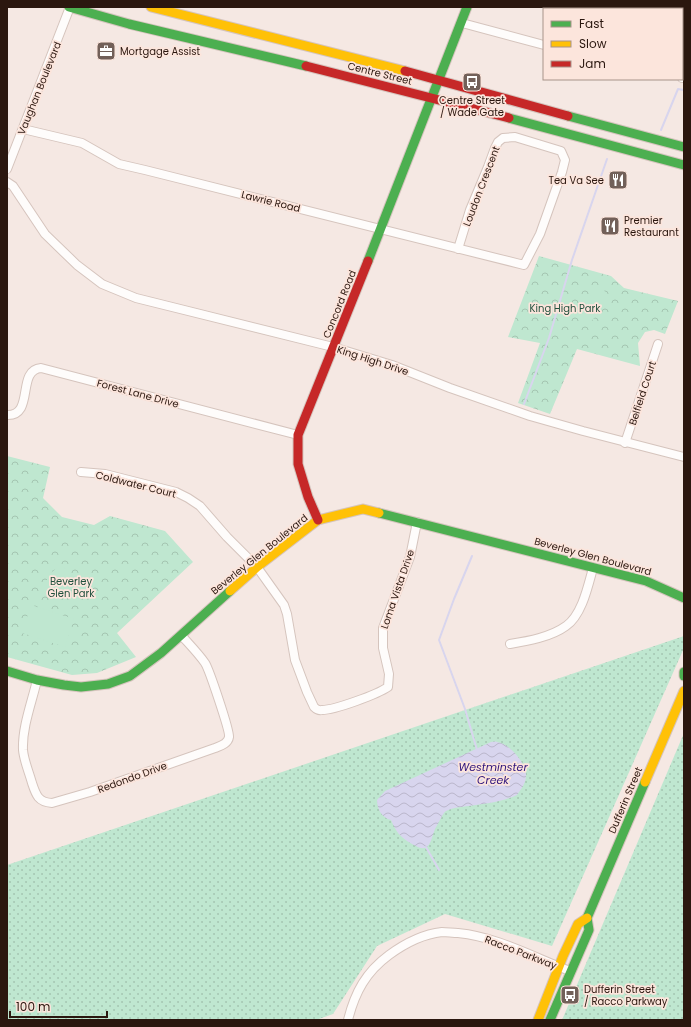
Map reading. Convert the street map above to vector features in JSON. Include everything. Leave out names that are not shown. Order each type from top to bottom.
[{"type":"main road","name":"Centre Street","points":[[70,7],[132,25],[432,98],[684,165]]},
{"type":"main road","name":"Centre Street","points":[[151,7],[439,80],[684,147]]},
{"type":"main road","name":"Concord Road","points":[[318,520],[308,497],[298,464],[298,434],[381,229],[467,7]]},
{"type":"main road","name":"Beverley Glen Boulevard","points":[[7,671],[37,680],[81,687],[108,684],[130,676],[161,653],[257,568],[318,520],[363,509],[646,581],[684,598]]},
{"type":"main road","name":"Dufferin Street","points":[[550,1020],[589,930],[587,918],[684,691]]},
{"type":"main road","name":"Dufferin Street","points":[[538,1020],[578,924],[587,918]]},
{"type":"street","name":"Vaughan Boulevard","points":[[7,169],[70,7]]},
{"type":"street","points":[[462,23],[543,45]]},
{"type":"street","name":"Lawrie Road","points":[[23,129],[82,143],[124,166],[381,229],[458,250],[524,265]]},
{"type":"street","name":"Loudon Crescent","points":[[458,250],[470,210],[498,142],[503,138],[515,137],[561,151],[565,160],[540,234],[524,265]]},
{"type":"street","name":"King High Drive","points":[[7,182],[13,186],[45,234],[77,265],[102,284],[136,298],[333,347],[392,364],[450,388],[530,416],[625,443],[684,457]]},
{"type":"street","name":"Belfield Court","points":[[625,443],[658,344]]},
{"type":"street","name":"Forest Lane Drive","points":[[7,415],[18,413],[23,404],[30,374],[36,368],[41,368],[298,434]]},
{"type":"street","name":"Coldwater Court","points":[[81,472],[105,474],[176,492],[188,498],[200,506],[257,568]]},
{"type":"street","name":"Loma Vista Drive","points":[[257,568],[284,605],[295,660],[304,686],[314,707],[316,710],[332,709],[382,691],[388,687],[389,674],[382,648],[383,628],[410,557],[417,522]]},
{"type":"street","points":[[510,644],[537,639],[567,626],[584,600],[593,568]]},
{"type":"street","name":"Redondo Drive","points":[[37,680],[23,738],[23,751],[37,796],[46,803],[52,803],[90,792],[215,748],[224,744],[228,740],[229,731],[206,665],[180,635]]},
{"type":"street","name":"Racco Parkway","points":[[348,1020],[351,1006],[362,983],[378,963],[398,948],[427,935],[443,932],[474,935],[508,945],[570,971]]},
{"type":"green space","name":"King High Park","points":[[539,256],[611,276],[624,288],[678,301],[665,334],[654,330],[645,332],[638,343],[640,366],[577,349],[550,414],[518,403],[540,343],[508,337]]},
{"type":"green space","points":[[599,286],[612,298],[588,325],[575,313]]},
{"type":"green space","name":"Beverley Glen Park","points":[[7,456],[50,467],[43,498],[62,517],[94,525],[110,516],[165,531],[193,562],[117,633],[136,657],[97,673],[72,675],[7,657]]},
{"type":"green space","points":[[62,566],[77,579],[65,591],[58,591],[47,582],[47,576],[58,567]]},
{"type":"green space","points":[[31,605],[74,619],[65,647],[22,633]]},
{"type":"green space","points":[[684,636],[684,648],[552,946],[445,914],[377,946],[333,1014],[316,1020],[7,1020],[7,865]]},
{"type":"green space","points":[[684,733],[684,1020],[562,1020]]},
{"type":"water","name":"Westminster Creek","points":[[491,742],[502,743],[507,746],[512,750],[524,766],[526,771],[526,779],[517,795],[499,801],[458,807],[446,811],[443,814],[426,848],[418,847],[404,839],[397,831],[391,820],[381,813],[377,800],[385,791]]},
{"type":"waterway","name":"Westminster Creek","points":[[661,130],[678,89],[684,90]]},
{"type":"waterway","name":"Westminster Creek","points":[[524,404],[549,338],[572,260],[607,159]]},
{"type":"waterway","name":"Westminster Creek","points":[[472,556],[439,640],[465,709],[477,750]]},
{"type":"waterway","name":"Westminster Creek","points":[[426,847],[439,870]]},
{"type":"traffic: fast","points":[[69,7],[129,24],[306,66]]},
{"type":"traffic: fast","points":[[368,261],[467,7]]},
{"type":"traffic: fast","points":[[568,116],[684,147]]},
{"type":"traffic: fast","points":[[509,118],[684,165]]},
{"type":"traffic: fast","points":[[379,513],[646,581],[684,598]]},
{"type":"traffic: fast","points":[[7,671],[37,680],[64,685],[81,687],[108,684],[130,676],[161,653],[230,591]]},
{"type":"traffic: fast","points":[[550,1020],[589,930],[587,918],[645,782]]},
{"type":"traffic: slow","points":[[151,7],[405,71]]},
{"type":"traffic: slow","points":[[230,591],[257,567],[318,520],[363,509],[379,513]]},
{"type":"traffic: slow","points":[[645,782],[684,691]]},
{"type":"traffic: slow","points":[[538,1020],[563,956],[578,924],[587,918]]},
{"type":"traffic: jam","points":[[306,66],[509,118]]},
{"type":"traffic: jam","points":[[405,71],[568,116]]},
{"type":"traffic: jam","points":[[318,520],[308,497],[298,464],[298,435],[368,261]]},
{"type":"place","name":"Mortgage Assist","points":[[106,51]]},
{"type":"place","name":"Centre Street / Wade Gate","points":[[472,82]]},
{"type":"place","name":"Tea Va See","points":[[618,180]]},
{"type":"place","name":"Premier Restaurant","points":[[610,226]]},
{"type":"place","name":"Dufferin Street / Racco Parkway","points":[[570,995]]}]
